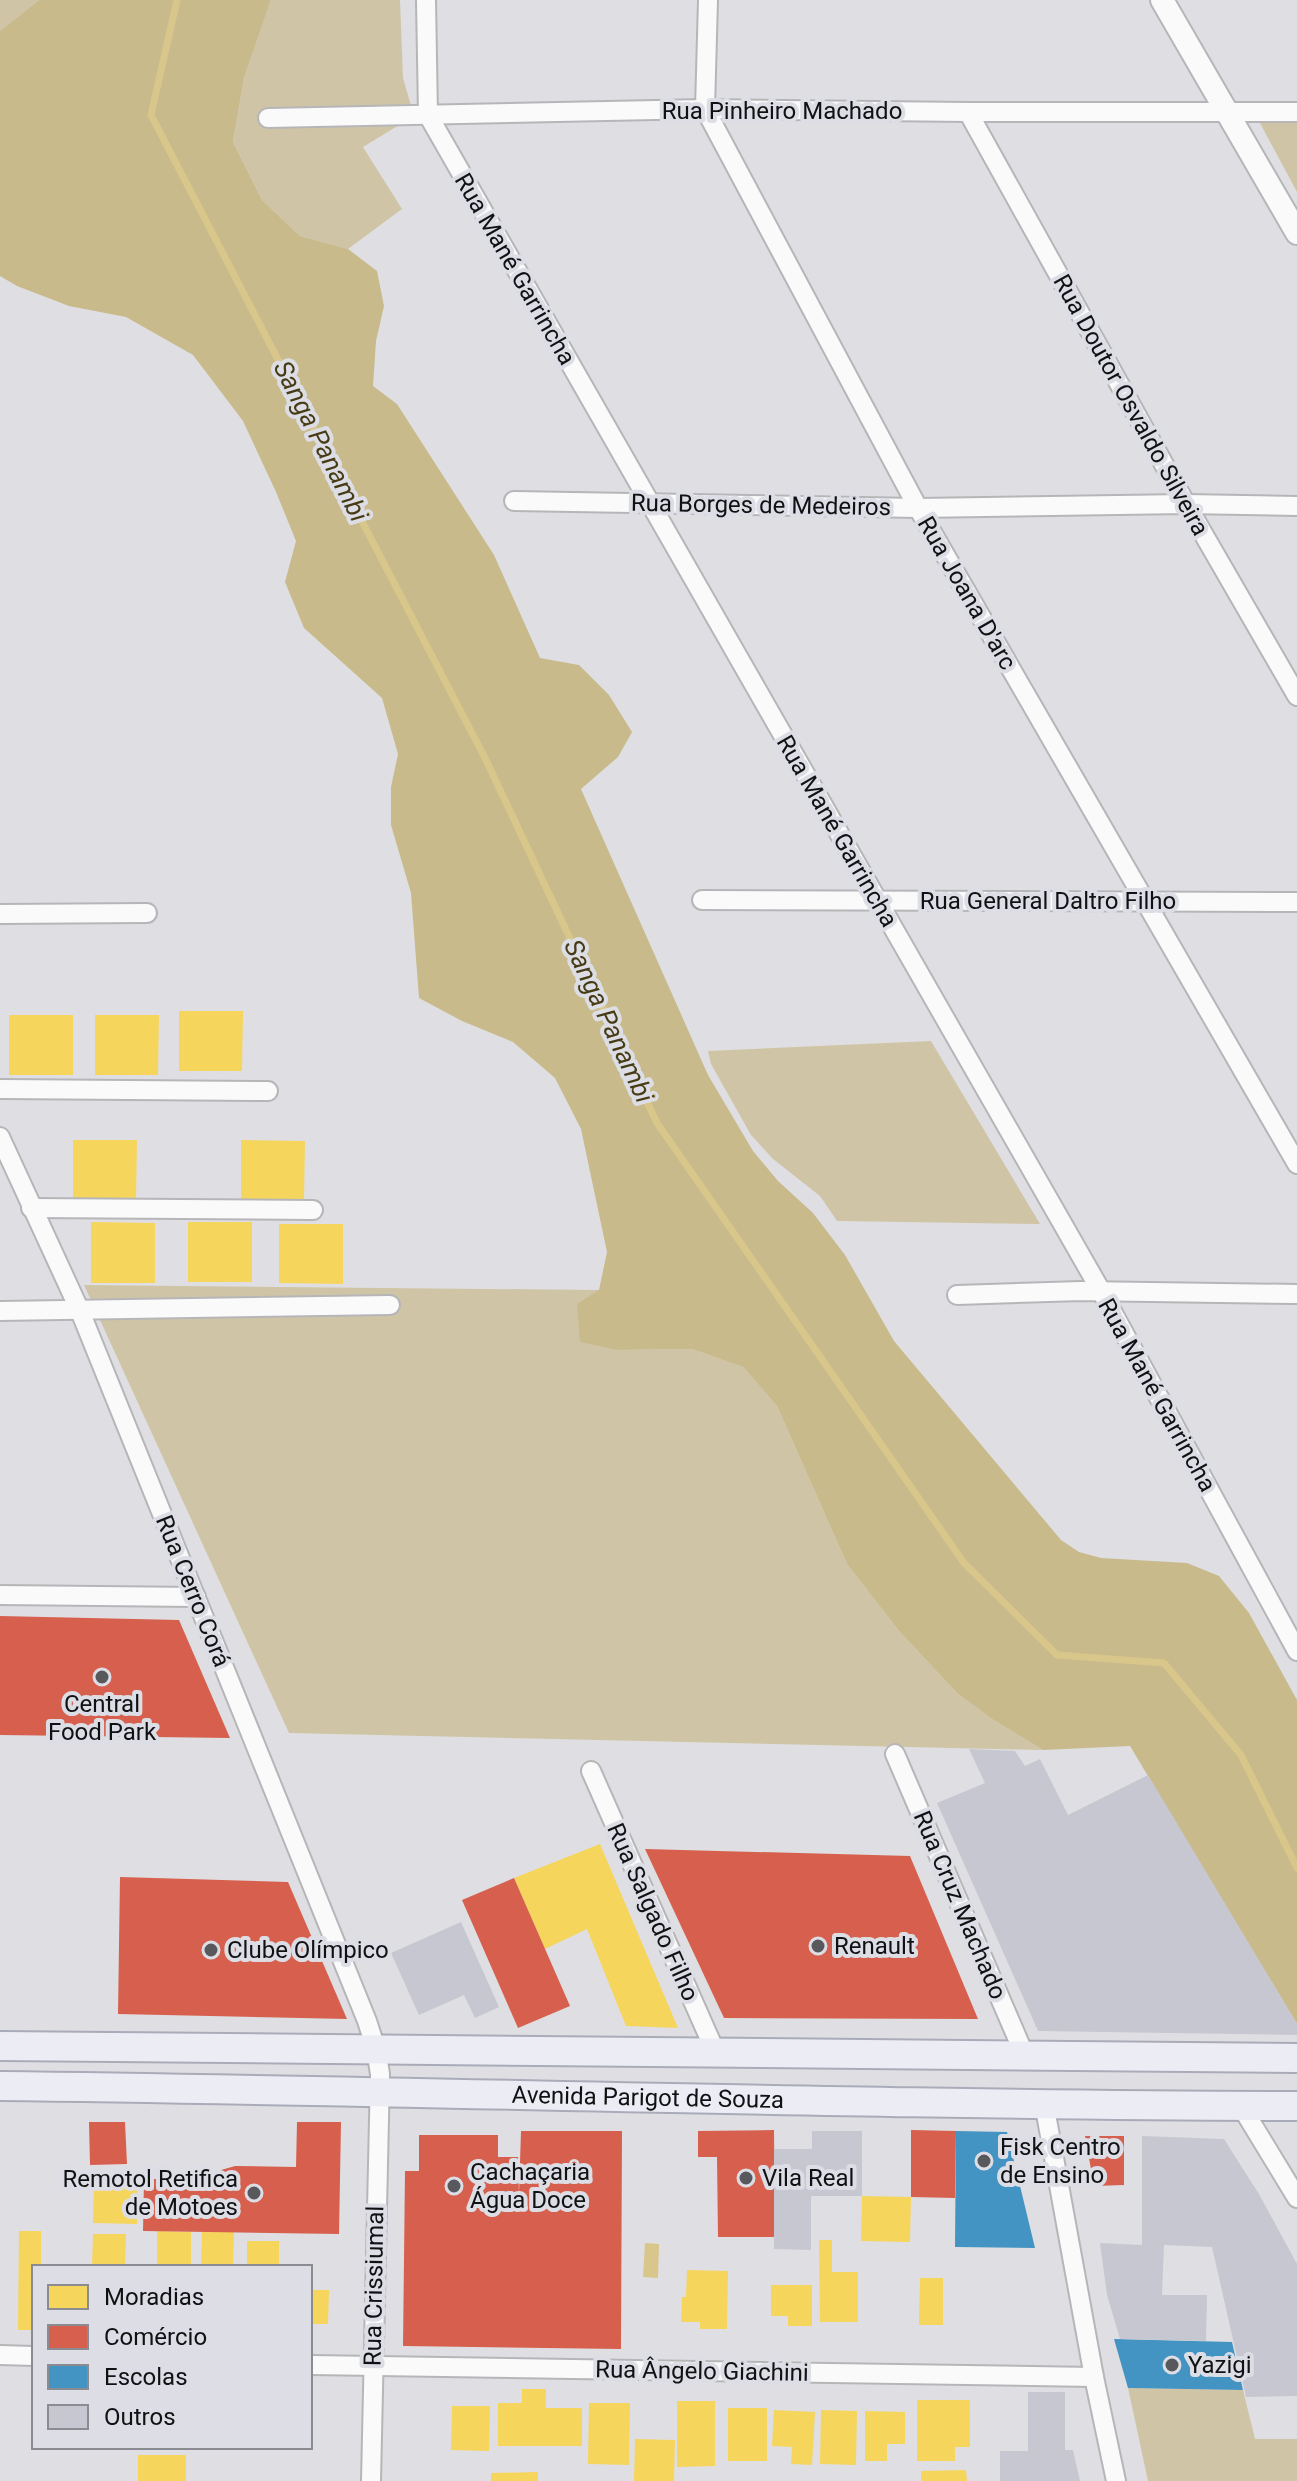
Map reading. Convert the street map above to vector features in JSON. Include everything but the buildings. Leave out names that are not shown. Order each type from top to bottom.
[{"type":"main road","name":"Avenida Parigot de Souza","points":[[0,2046],[1297,2058]]},
{"type":"main road","points":[[379,2091],[385,2075],[406,2064],[477,2060],[538,2051]]},
{"type":"main road","points":[[871,2100],[859,2077],[869,2069],[973,2056]]},
{"type":"main road","name":"Avenida Parigot de Souza","points":[[0,2086],[1297,2106]]},
{"type":"main road","points":[[1241,2106],[1252,2101],[1297,2095]]},
{"type":"street","name":"Rua Mané Garrincha","points":[[426,0],[428,115],[647,503],[1101,1291],[1297,1651]]},
{"type":"street","name":"Rua Joana D'arc","points":[[708,0],[705,109],[918,508],[1297,1164]]},
{"type":"street","points":[[1162,0],[1297,233]]},
{"type":"street","name":"Rua Pinheiro Machado","points":[[268,118],[705,109],[1297,112]]},
{"type":"street","name":"Rua Doutor Osvaldo Silveira","points":[[968,112],[1186,504],[1297,696]]},
{"type":"street","name":"Rua Borges de Medeiros","points":[[514,501],[918,508],[1186,504],[1297,506]]},
{"type":"street","name":"Rua General Daltro Filho","points":[[702,900],[1297,902]]},
{"type":"street","points":[[0,914],[147,913]]},
{"type":"street","points":[[0,1089],[268,1091]]},
{"type":"street","name":"Rua Cerro Corá","points":[[0,1137],[80,1311],[376,2049],[379,2091]]},
{"type":"street","points":[[31,1208],[313,1210]]},
{"type":"street","points":[[957,1295],[1101,1291],[1297,1294]]},
{"type":"street","points":[[0,1311],[390,1305]]},
{"type":"street","points":[[0,1595],[196,1597]]},
{"type":"street","name":"Rua Cruz Machado","points":[[895,1754],[1025,2056]]},
{"type":"street","name":"Rua Salgado Filho","points":[[591,1771],[716,2053]]},
{"type":"street","name":"Rua Crissiumal","points":[[371,2481],[379,2091]]},
{"type":"street","points":[[1044,2103],[1116,2481]]},
{"type":"street","points":[[1241,2106],[1297,2198]]},
{"type":"street","points":[[0,2355],[32,2356]]},
{"type":"street","name":"Rua Ângelo Giachini","points":[[312,2365],[1094,2377]]},
{"type":"shaded area","points":[[0,0],[39,0],[0,31]]},
{"type":"shaded area","points":[[39,0],[271,0],[244,78],[233,142],[262,200],[300,236],[348,249],[377,271],[384,306],[376,341],[373,386],[397,404],[494,555],[540,658],[579,665],[609,695],[632,732],[618,757],[581,789],[708,1075],[753,1151],[778,1181],[813,1213],[845,1255],[894,1341],[1061,1540],[1079,1552],[1101,1558],[1187,1563],[1219,1576],[1249,1613],[1297,1700],[1297,2024],[1130,1746],[1043,1750],[958,1694],[899,1631],[847,1564],[777,1406],[743,1367],[692,1349],[618,1350],[580,1342],[577,1304],[599,1290],[607,1252],[581,1129],[555,1078],[513,1042],[462,1021],[419,998],[411,893],[391,825],[391,787],[398,754],[382,698],[304,628],[285,582],[296,541],[243,421],[193,355],[126,317],[69,306],[0,276],[0,31]]},
{"type":"shaded area","points":[[271,0],[400,0],[403,78],[414,116],[363,147],[402,209],[348,249],[300,236],[262,200],[233,142],[244,78]]},
{"type":"shaded area","points":[[1255,114],[1297,115],[1297,192]]},
{"type":"shaded area","points":[[931,1041],[1040,1224],[837,1221],[820,1196],[773,1159],[751,1135],[711,1064],[708,1051]]},
{"type":"shaded area","points":[[84,1285],[599,1290],[618,1350],[692,1349],[743,1367],[777,1406],[847,1564],[899,1631],[958,1694],[1043,1750],[289,1733]]},
{"type":"shaded area","points":[[645,2243],[659,2244],[658,2278],[643,2277]]},
{"type":"shaded area","points":[[1128,2388],[1243,2390],[1255,2439],[1297,2439],[1297,2481],[1148,2481]]},
{"type":"waterway","name":"Sanga Panambi","points":[[177,0],[151,115],[485,758],[657,1123],[964,1563],[1057,1655],[1164,1663],[1241,1755],[1297,1868]]},
{"type":"place","name":"Central Food Park","points":[[102,1677]]},
{"type":"place","name":"Renault","points":[[818,1946]]},
{"type":"place","name":"Clube Olímpico","points":[[211,1950]]},
{"type":"place","name":"Fisk Centro de Ensino","points":[[984,2161]]},
{"type":"place","name":"Vila Real","points":[[746,2178]]},
{"type":"place","name":"Cachaçaria Água Doce","points":[[454,2186]]},
{"type":"place","name":"Remotol Retifica de Motoes","points":[[254,2193]]},
{"type":"place","name":"Yazigi","points":[[1172,2365]]}]
